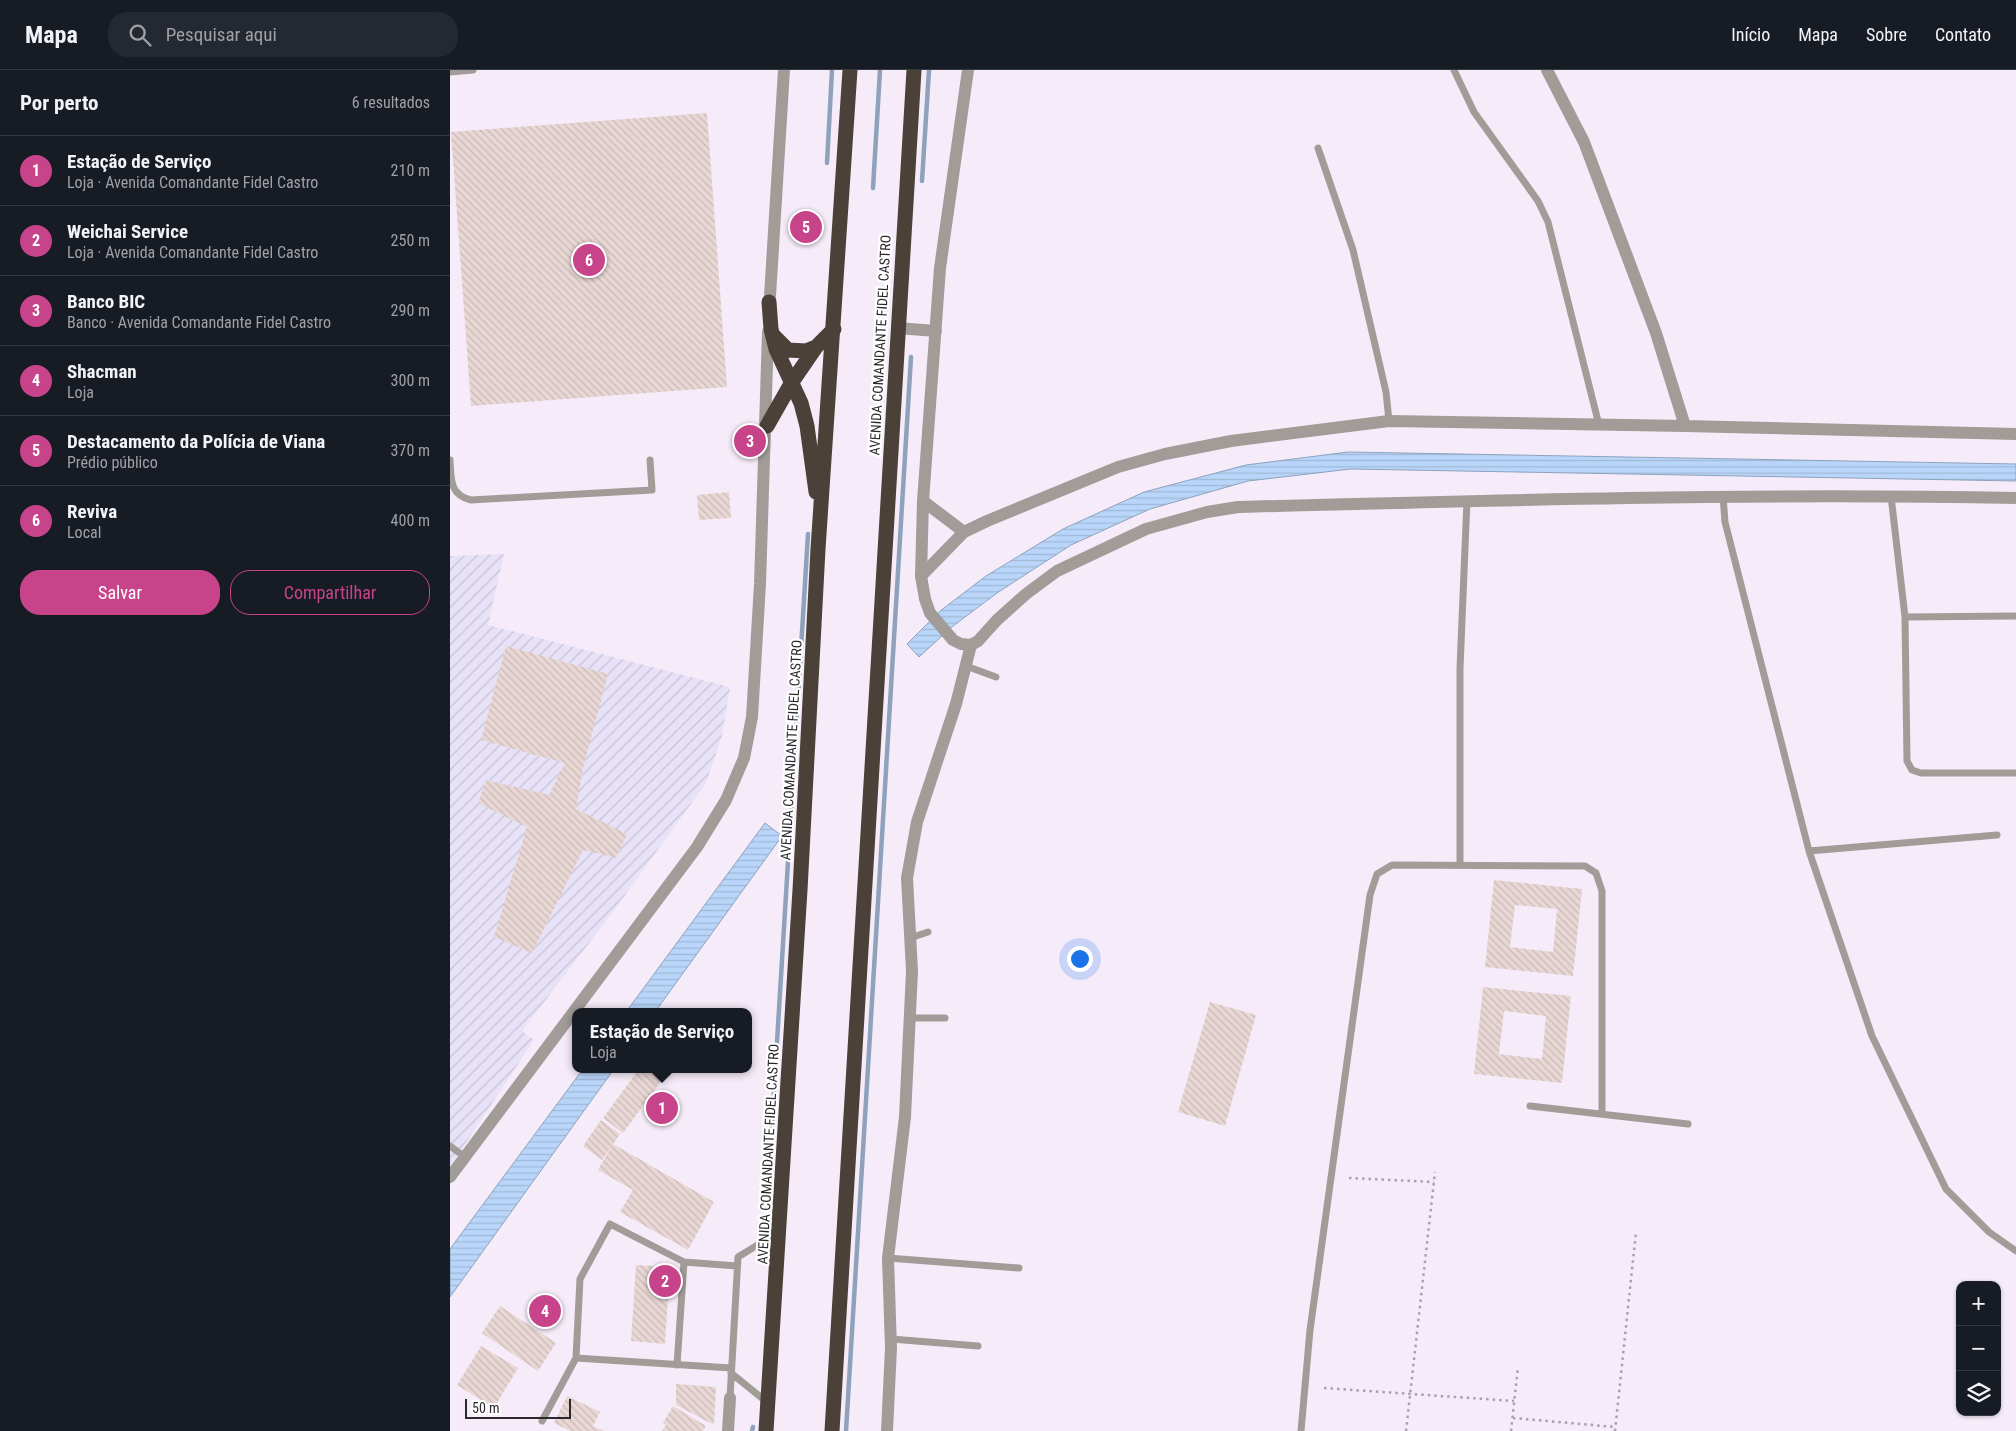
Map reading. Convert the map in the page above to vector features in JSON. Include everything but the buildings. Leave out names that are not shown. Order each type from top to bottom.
[{"type":"highway","name":"AVENIDA COMANDANTE FIDEL CASTRO","points":[[766,1431],[818,549],[850,70]]},
{"type":"highway","name":"AVENIDA COMANDANTE FIDEL CASTRO","points":[[832,1431],[914,70]]},
{"type":"highway","points":[[769,302],[770,329],[779,358],[801,403],[807,426],[815,488],[818,549]]},
{"type":"highway","points":[[770,329],[776,340],[788,350],[806,351],[816,347]]},
{"type":"highway","points":[[767,426],[792,382],[816,347],[834,329]]},
{"type":"street","points":[[577,1008],[697,847],[726,800],[744,758],[752,717],[760,584],[767,426],[769,302],[784,70]]},
{"type":"street","points":[[968,70],[940,268],[923,501],[921,576],[925,599],[930,613],[953,640],[961,644],[971,645],[978,642],[997,620],[1026,594],[1057,571],[1146,529],[1171,520],[1238,507],[1467,500],[1724,496],[2016,498]]},
{"type":"street","points":[[1547,70],[1584,142],[1652,324],[1685,426]]},
{"type":"street","points":[[897,328],[936,331]]},
{"type":"street","points":[[921,576],[964,532],[1118,468],[1165,454],[1231,441],[1389,421],[2016,434]]},
{"type":"street","points":[[923,501],[964,532]]},
{"type":"street","points":[[887,1431],[891,1339],[888,1258],[905,1117],[912,971],[907,878],[917,822],[956,704],[971,645]]},
{"type":"street","points":[[450,1177],[572,1014]]},
{"type":"street","points":[[728,1431],[730,1398]]},
{"type":"lane","points":[[450,72],[473,70]]},
{"type":"lane","points":[[1454,70],[1474,112],[1538,201],[1548,222],[1600,424]]},
{"type":"lane","points":[[1318,148],[1354,250],[1386,392],[1389,421]]},
{"type":"lane","points":[[450,460],[454,490],[461,498],[471,500],[652,490],[650,460]]},
{"type":"lane","points":[[1724,496],[1725,522],[1809,851],[1872,1036],[1946,1189],[1989,1232],[2016,1251]]},
{"type":"lane","points":[[1891,496],[1905,617],[1907,761],[1912,770],[1921,773],[2016,773]]},
{"type":"lane","points":[[1460,865],[1460,668],[1467,500]]},
{"type":"lane","points":[[1905,617],[2016,616]]},
{"type":"lane","points":[[966,666],[996,677]]},
{"type":"lane","points":[[1809,851],[1997,835]]},
{"type":"lane","points":[[1301,1431],[1312,1320],[1370,895],[1377,874],[1392,865],[1585,866],[1596,873],[1602,891],[1602,1114]]},
{"type":"lane","points":[[910,938],[928,932]]},
{"type":"lane","points":[[910,1018],[945,1018]]},
{"type":"lane","points":[[1530,1106],[1688,1124]]},
{"type":"lane","points":[[450,1146],[465,1157]]},
{"type":"lane","points":[[542,1421],[576,1358],[580,1279],[610,1224],[684,1262],[737,1266]]},
{"type":"lane","points":[[730,1398],[738,1257],[779,1232]]},
{"type":"lane","points":[[888,1258],[1019,1268]]},
{"type":"lane","points":[[677,1365],[684,1262]]},
{"type":"lane","points":[[891,1339],[978,1346]]},
{"type":"lane","points":[[576,1358],[731,1371],[768,1403]]},
{"type":"path","points":[[1406,1431],[1435,1172]]},
{"type":"path","points":[[1349,1178],[1434,1182]]},
{"type":"path","points":[[1513,1418],[1615,1429],[1636,1232]]},
{"type":"path","points":[[1511,1431],[1518,1367]]},
{"type":"path","points":[[1324,1388],[1514,1401]]},
{"type":"shaded area","points":[[504,554],[488,625],[730,687],[722,736],[706,783],[615,909],[522,1031],[534,1040],[450,1167],[450,556]]},
{"type":"water","points":[[1348,452],[2016,464],[2016,481],[1351,469],[1248,481],[1150,509],[1071,545],[997,593],[953,626],[919,657],[907,644],[940,611],[986,576],[1063,529],[1144,492],[1246,465]]},
{"type":"water","points":[[765,823],[782,836],[658,1008],[629,1008]]},
{"type":"water","points":[[580,1073],[611,1073],[450,1297],[450,1249]]},
{"type":"waterway","points":[[827,163],[832,70]]},
{"type":"waterway","points":[[873,188],[880,70]]},
{"type":"waterway","points":[[922,181],[929,70]]},
{"type":"waterway","points":[[846,1431],[911,357]]},
{"type":"waterway","points":[[767,1206],[808,534]]},
{"type":"waterway","points":[[752,1431],[753,1427]]},
{"type":"place","name":"Destacamento da Polícia de Viana","points":[[806,227]]},
{"type":"place","name":"Reviva","points":[[589,260]]},
{"type":"place","name":"Banco BIC","points":[[750,441]]},
{"type":"place","name":"Estação de Serviço","points":[[662,1108]]},
{"type":"place","name":"Weichai Service","points":[[665,1281]]},
{"type":"place","name":"Shacman","points":[[545,1311]]}]
